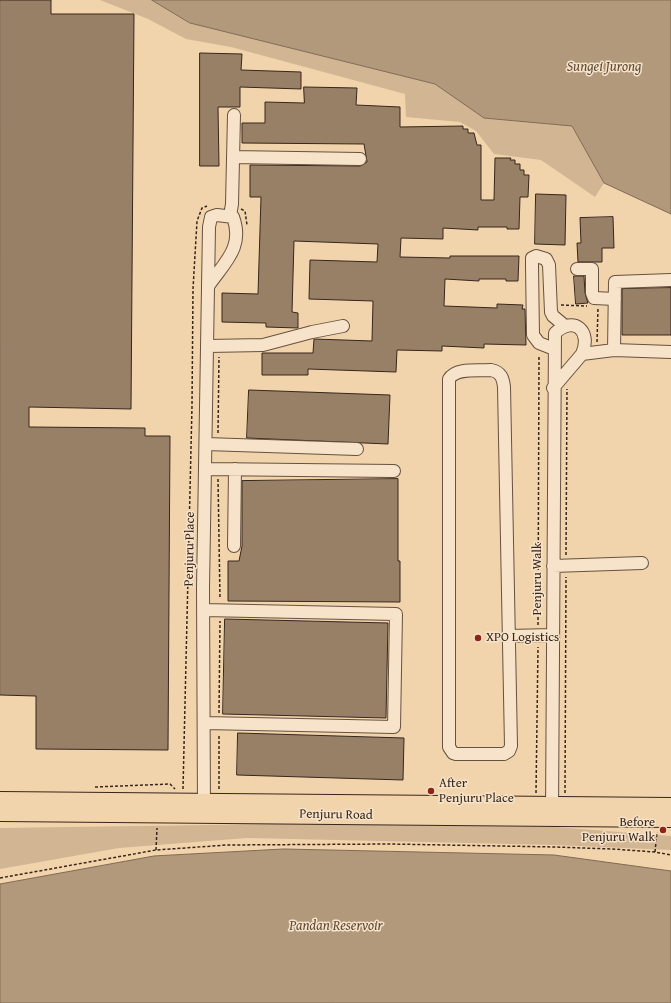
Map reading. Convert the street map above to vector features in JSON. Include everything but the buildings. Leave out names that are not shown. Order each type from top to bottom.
[{"type":"main road","name":"Penjuru Road","points":[[0,800],[182,801],[209,805]]},
{"type":"main road","name":"Penjuru Road","points":[[0,813],[209,805],[556,807],[671,806]]},
{"type":"main road","name":"Penjuru Road","points":[[556,807],[666,818]]},
{"type":"street","points":[[208,286],[236,246],[238,228],[231,210],[234,116]]},
{"type":"street","points":[[233,157],[360,158]]},
{"type":"street","name":"Penjuru Place","points":[[209,805],[205,723],[205,469],[212,444],[213,346],[208,286],[211,217],[231,210]]},
{"type":"street","points":[[554,349],[536,341],[533,328],[532,258],[536,256],[544,257],[548,265],[553,316],[565,326],[581,328],[584,332],[585,348],[582,354],[554,388]]},
{"type":"street","points":[[578,269],[592,269],[592,293],[594,298],[615,299]]},
{"type":"street","points":[[614,350],[615,282],[671,280]]},
{"type":"street","points":[[213,346],[263,345],[312,332],[343,326]]},
{"type":"street","name":"Penjuru Walk","points":[[556,807],[552,634],[554,349],[555,333],[565,326]]},
{"type":"street","points":[[582,354],[614,350],[671,352]]},
{"type":"street","points":[[491,370],[496,371],[503,378],[509,636],[510,751],[504,754],[452,753],[450,747],[449,379],[451,376],[459,372],[491,370]]},
{"type":"street","points":[[212,444],[357,449]]},
{"type":"street","points":[[205,469],[394,471]]},
{"type":"street","points":[[234,546],[235,469]]},
{"type":"street","points":[[552,566],[642,563]]},
{"type":"street","points":[[204,610],[396,614],[394,727],[205,723]]},
{"type":"street","points":[[509,636],[552,634]]},
{"type":"path","points":[[182,801],[192,406],[193,289],[196,228],[202,208],[213,204]]},
{"type":"path","points":[[231,210],[245,211],[248,231]]},
{"type":"path","points":[[552,305],[591,306]]},
{"type":"path","points":[[597,352],[598,306]]},
{"type":"path","points":[[536,797],[539,343]]},
{"type":"path","points":[[212,444],[213,346]]},
{"type":"path","points":[[556,807],[566,566],[568,386]]},
{"type":"path","points":[[209,805],[219,724],[220,610],[218,469]]},
{"type":"path","points":[[655,852],[658,829],[666,818]]},
{"type":"path","points":[[156,835],[156,850]]},
{"type":"path","points":[[0,878],[156,850],[227,845],[390,844],[562,848],[655,852],[671,855]]},
{"type":"shaded area","points":[[100,0],[152,0],[190,23],[435,84],[484,118],[572,126],[604,183],[595,197],[541,160],[494,154],[476,131],[460,122],[406,117],[405,94],[231,47],[186,39],[148,19]]},
{"type":"shaded area","points":[[276,824],[555,827],[671,836],[671,850],[555,845],[247,838],[119,848],[0,869],[0,828]]},
{"type":"water","name":"Sungei Jurong","points":[[152,0],[671,0],[671,214],[604,183],[572,126],[484,118],[435,84],[190,23]]},
{"type":"water","name":"Pandan Reservoir","points":[[284,849],[554,855],[671,871],[671,1003],[0,1003],[0,884],[154,856]]},
{"type":"place","name":"XPO Logistics","points":[[478,638]]},
{"type":"place","name":"After Penjuru Place","points":[[431,791]]},
{"type":"place","name":"Before Penjuru Walk","points":[[663,830]]}]
